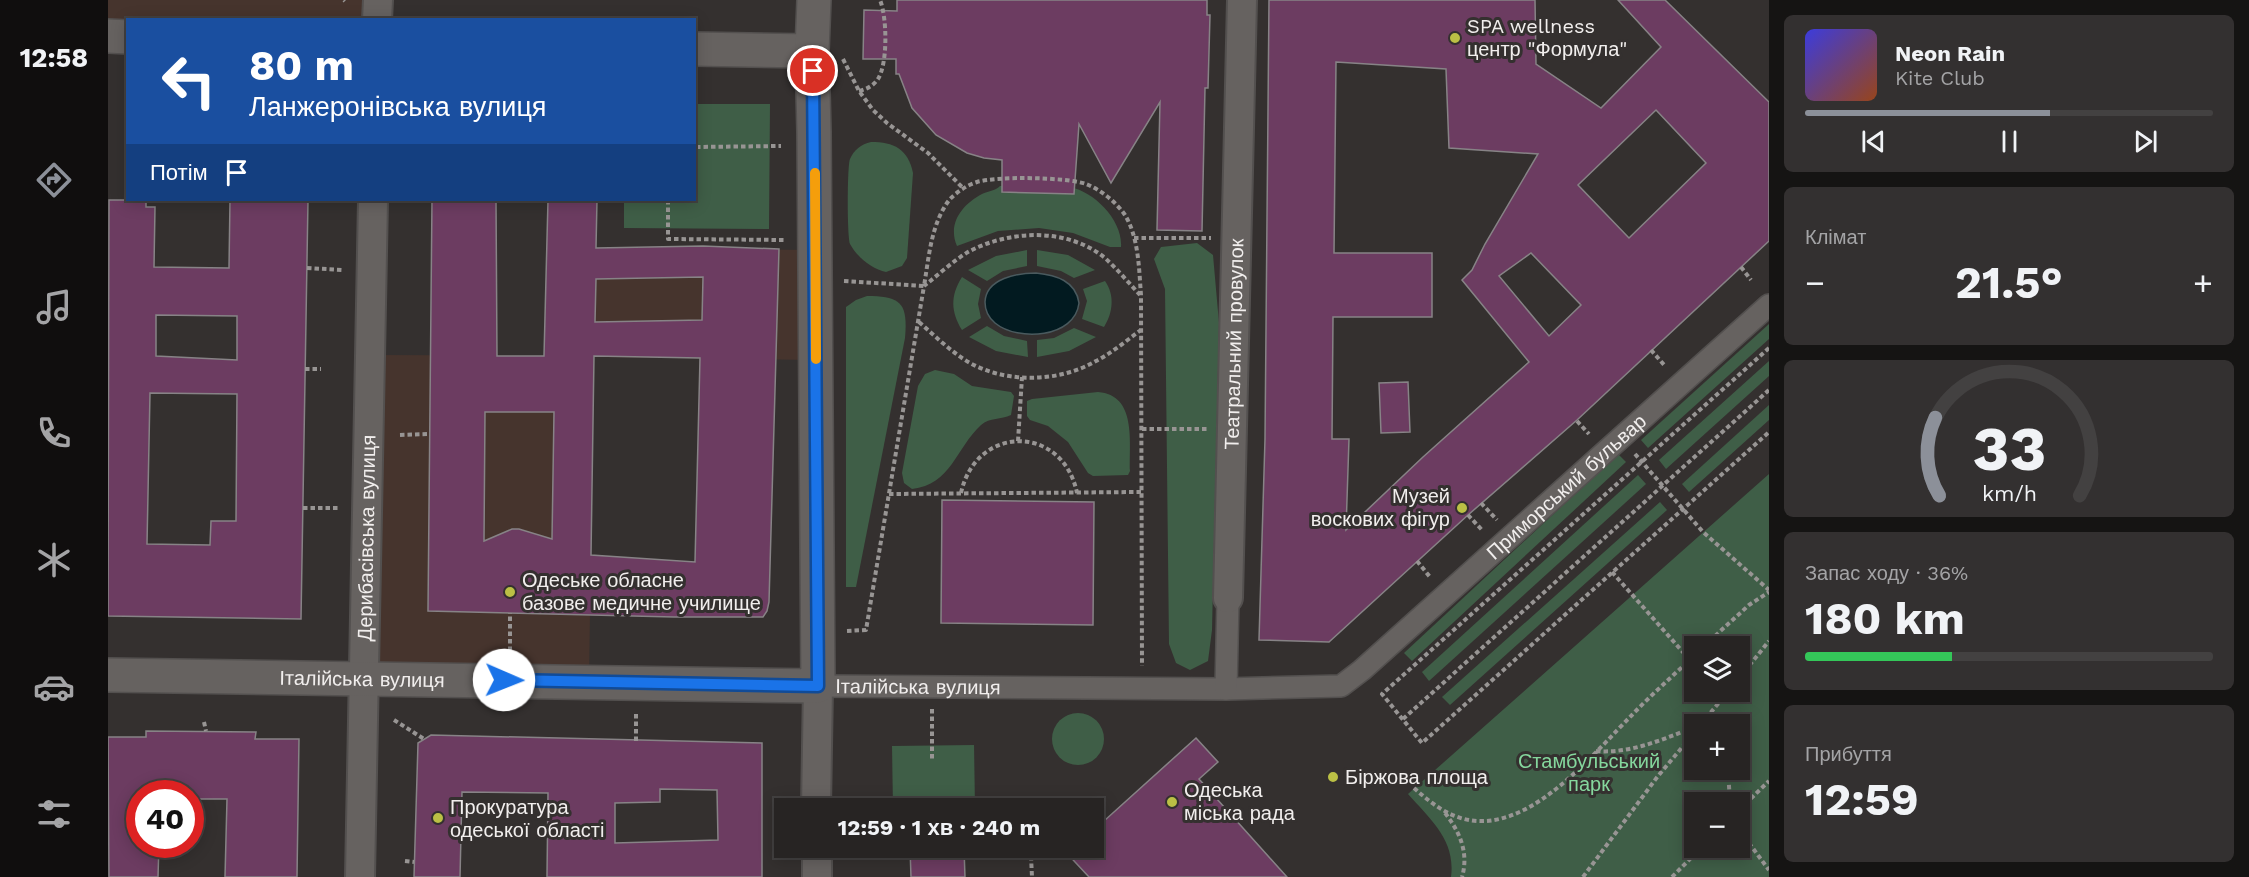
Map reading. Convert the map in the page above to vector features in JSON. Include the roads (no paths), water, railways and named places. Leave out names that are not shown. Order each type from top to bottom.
[{"type":"street","points":[[377,18],[378,0]]},
{"type":"street","points":[[814,0],[826,51],[815,240],[818,686],[816,798]]},
{"type":"street","name":"Театральний провулок","points":[[1226,689],[1242,0]]},
{"type":"street","points":[[108,36],[126,37]]},
{"type":"street","points":[[696,49],[826,51]]},
{"type":"street","name":"Дерибасівська вулиця","points":[[360,877],[373,201]]},
{"type":"street","name":"Приморський бульвар","points":[[1226,689],[1341,686],[1362,670],[1769,305]]},
{"type":"street","name":"Італійська вулиця","points":[[108,675],[818,686],[1226,689]]},
{"type":"street","points":[[817,858],[817,877]]},
{"type":"water","points":[[1036,273],[1064,280],[1074,289],[1079,303],[1075,315],[1057,330],[1044,333],[1017,333],[995,323],[985,305],[991,287],[1004,278]]},
{"type":"place","name":"SPA wellness центр \"Формула\"","points":[[1455,38]]},
{"type":"place","name":"Музей воскових фігур","points":[[1462,508]]},
{"type":"place","name":"Одеське обласне базове медичне училище","points":[[510,592]]},
{"type":"place","name":"Біржова площа","points":[[1333,777]]},
{"type":"place","name":"Одеська міська рада","points":[[1172,802]]},
{"type":"place","name":"Прокуратура одеської області","points":[[438,818]]},
{"type":"park label","name":"Стамбульський парк","points":[[1589,772]]}]
